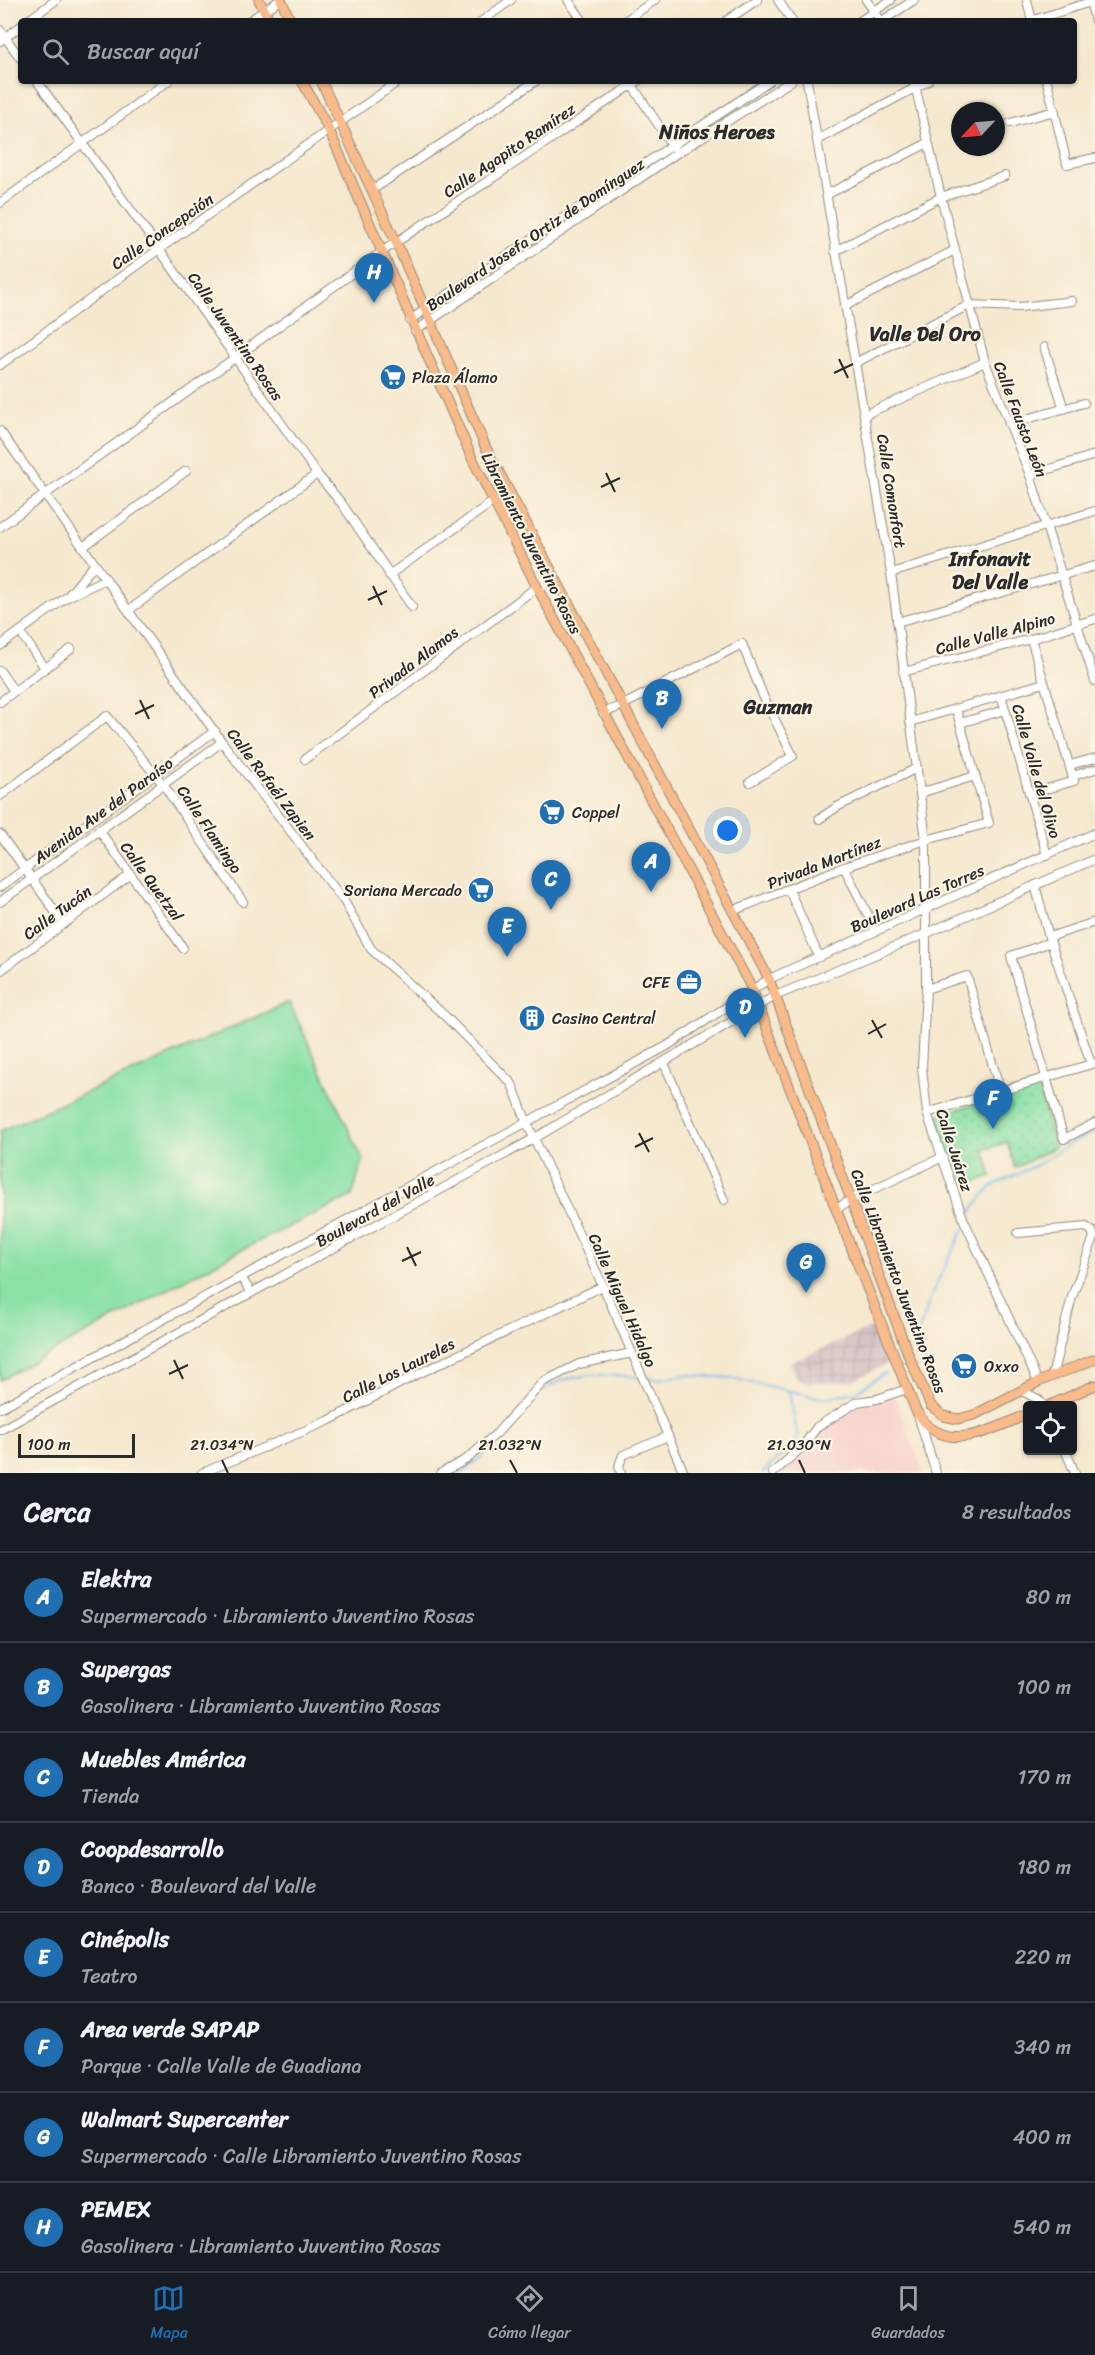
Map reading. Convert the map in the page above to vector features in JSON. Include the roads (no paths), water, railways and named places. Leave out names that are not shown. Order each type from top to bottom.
[{"type":"main road","points":[[259,0],[268,18]]},
{"type":"main road","points":[[280,0],[289,18]]},
{"type":"main road","name":"Libramiento Juventino Rosas","points":[[304,84],[329,130],[383,250],[410,320],[471,456],[537,587],[752,989],[759,1007]]},
{"type":"main road","name":"Libramiento Juventino Rosas","points":[[322,84],[396,242],[486,448],[621,706],[769,979],[775,996]]},
{"type":"main road","points":[[471,456],[486,448]]},
{"type":"main road","name":"Calle Libramiento Juventino Rosas","points":[[775,996],[910,1359],[931,1406],[944,1416],[958,1419],[974,1415],[1038,1382],[1095,1359]]},
{"type":"main road","name":"Calle Libramiento Juventino Rosas","points":[[759,1007],[916,1411],[928,1426],[943,1434],[958,1437],[979,1434],[1023,1416]]},
{"type":"main road","points":[[1058,1401],[1095,1385]]},
{"type":"street","points":[[31,18],[56,0]]},
{"type":"street","points":[[253,18],[280,0]]},
{"type":"street","points":[[486,18],[511,0]]},
{"type":"street","points":[[568,0],[581,18]]},
{"type":"street","points":[[629,18],[655,0]]},
{"type":"street","points":[[730,18],[757,0]]},
{"type":"street","points":[[778,0],[790,18]]},
{"type":"street","points":[[866,0],[879,18]]},
{"type":"street","points":[[865,18],[891,0]]},
{"type":"street","points":[[887,18],[914,0]]},
{"type":"street","points":[[1027,0],[1031,18]]},
{"type":"street","points":[[1041,18],[1090,1],[1095,21]]},
{"type":"street","points":[[3,39],[18,28]]},
{"type":"street","points":[[0,30],[3,39],[18,56]]},
{"type":"street","name":"Calle Juventino Rosas","points":[[39,84],[159,249],[317,474],[342,504],[412,607]]},
{"type":"street","points":[[0,203],[164,84]]},
{"type":"street","name":"Calle Concepción","points":[[0,365],[159,249],[395,84]]},
{"type":"street","points":[[372,190],[531,84]]},
{"type":"street","name":"Calle Agapito Ramírez","points":[[0,527],[383,250],[630,84]]},
{"type":"street","points":[[634,84],[677,153]]},
{"type":"street","name":"Boulevard Josefa Ortiz de Domínguez","points":[[410,320],[671,144],[764,84]]},
{"type":"street","name":"Boulevard Josefa Ortiz de Domínguez","points":[[415,331],[677,153],[786,84]]},
{"type":"street","name":"Calle Comonfort","points":[[808,84],[835,251],[866,414],[891,573],[926,840],[925,909]]},
{"type":"street","points":[[817,140],[915,84]]},
{"type":"street","name":"Calle Fausto León","points":[[915,84],[941,197],[985,362],[1030,476],[1079,624],[1095,681]]},
{"type":"street","points":[[1048,84],[1068,164],[1095,158]]},
{"type":"street","points":[[1010,123],[1054,111]]},
{"type":"street","points":[[826,195],[928,143]]},
{"type":"street","points":[[835,251],[941,197],[1005,176]]},
{"type":"street","points":[[845,306],[955,250]]},
{"type":"street","points":[[855,363],[969,305],[1020,307],[1072,301]]},
{"type":"street","points":[[1044,347],[1064,409]]},
{"type":"street","points":[[866,414],[985,362]]},
{"type":"street","points":[[1009,424],[1084,403]]},
{"type":"street","name":"Calle Rafaél Zapien","points":[[0,431],[222,742],[344,901],[371,950],[445,1016],[512,1084],[535,1138]]},
{"type":"street","points":[[1030,476],[1095,455]]},
{"type":"street","points":[[83,547],[186,471]]},
{"type":"street","points":[[129,610],[317,474]]},
{"type":"street","points":[[389,575],[494,501]]},
{"type":"street","points":[[891,573],[1095,511]]},
{"type":"street","points":[[67,597],[95,564]]},
{"type":"street","points":[[897,622],[1095,566]]},
{"type":"street","points":[[0,646],[67,597],[106,579]]},
{"type":"street","name":"Privada Alamos","points":[[305,759],[537,587]]},
{"type":"street","name":"Calle Valle Alpino","points":[[903,672],[1031,639],[1095,619]]},
{"type":"street","points":[[20,632],[45,668]]},
{"type":"street","points":[[1031,639],[1074,778]]},
{"type":"street","points":[[603,713],[742,644],[764,698],[793,756],[750,782]]},
{"type":"street","points":[[0,702],[71,649]]},
{"type":"street","points":[[0,671],[14,691]]},
{"type":"street","points":[[910,722],[1044,683]]},
{"type":"street","name":"Calle Valle del Olivo","points":[[1001,695],[1047,855]]},
{"type":"street","points":[[920,793],[975,776],[956,709]]},
{"type":"street","points":[[960,723],[1005,710]]},
{"type":"street","name":"Calle Flamingo","points":[[0,796],[107,716],[156,774],[243,902]]},
{"type":"street","name":"Avenida Ave del Paraíso","points":[[0,887],[215,731]]},
{"type":"street","name":"Avenida Ave del Paraíso","points":[[0,902],[222,742]]},
{"type":"street","points":[[1070,765],[1095,758]]},
{"type":"street","points":[[819,819],[837,807],[917,768]]},
{"type":"street","points":[[1030,794],[1095,769]]},
{"type":"street","name":"Privada Martínez","points":[[732,911],[844,867],[926,840],[989,823],[975,776]]},
{"type":"street","name":"Calle Quetzal","points":[[99,830],[183,948]]},
{"type":"street","name":"Boulevard Las Torres","points":[[752,989],[769,979],[1095,833]]},
{"type":"street","points":[[0,834],[64,924]]},
{"type":"street","points":[[759,1007],[775,996],[925,934],[1095,859]]},
{"type":"street","points":[[844,867],[876,931]]},
{"type":"street","name":"Calle Tucán","points":[[0,971],[130,875]]},
{"type":"street","points":[[927,1113],[1093,1063],[1050,939],[1035,885]]},
{"type":"street","points":[[789,890],[819,957]]},
{"type":"street","name":"Calle Juárez","points":[[925,909],[926,989],[922,1068],[927,1113],[968,1232],[1038,1382]]},
{"type":"street","points":[[1095,922],[1011,956],[1064,1139],[1095,1123]]},
{"type":"street","points":[[926,989],[967,976],[1000,1090]]},
{"type":"street","name":"Boulevard del Valle","points":[[0,1408],[667,1046],[752,989]]},
{"type":"street","name":"Boulevard del Valle","points":[[0,1430],[535,1138],[759,1007]]},
{"type":"street","points":[[664,1063],[724,1200]]},
{"type":"street","points":[[609,1094],[614,1074]]},
{"type":"street","name":"Calle Miguel Hidalgo","points":[[535,1138],[638,1364],[684,1473]]},
{"type":"street","points":[[836,1209],[852,1199],[943,1157]]},
{"type":"street","points":[[425,1177],[434,1193]]},
{"type":"street","points":[[1018,1233],[1086,1227],[1092,1231],[1094,1237],[1072,1297],[1052,1376]]},
{"type":"street","points":[[241,1276],[251,1293]]},
{"type":"street","name":"Calle Los Laureles","points":[[202,1473],[328,1421],[416,1375],[603,1286]]},
{"type":"street","points":[[441,1473],[467,1459],[497,1434],[543,1382],[579,1364],[632,1353]]},
{"type":"street","points":[[773,1473],[802,1446],[817,1427],[856,1402],[877,1399],[907,1389]]},
{"type":"street","points":[[1022,1391],[1040,1401]]},
{"type":"street","points":[[916,1411],[936,1473]]},
{"type":"street","points":[[621,1473],[619,1466],[623,1455],[669,1436]]},
{"type":"street","points":[[1067,1455],[1075,1473]]},
{"type":"waterway","points":[[967,1220],[974,1207],[992,1186],[1037,1165],[1071,1143],[1095,1132]]},
{"type":"waterway","points":[[911,1342],[918,1334],[933,1291],[964,1228]]},
{"type":"waterway","points":[[646,1378],[688,1375],[731,1378],[822,1398],[856,1392],[886,1372]]},
{"type":"waterway","points":[[462,1473],[490,1449],[530,1402],[556,1383],[579,1376],[592,1375],[640,1377]]},
{"type":"waterway","points":[[763,1473],[798,1438],[789,1392]]},
{"type":"place","name":"PEMEX","points":[[374,303]]},
{"type":"place","name":"Plaza Álamo","points":[[393,377]]},
{"type":"place","name":"Supergas","points":[[662,729]]},
{"type":"place","name":"Coppel","points":[[552,812]]},
{"type":"place","name":"Soriana Mercado","points":[[481,890]]},
{"type":"place","name":"Elektra","points":[[651,892]]},
{"type":"place","name":"Muebles América","points":[[551,910]]},
{"type":"place","name":"Cinépolis","points":[[507,957]]},
{"type":"place","name":"CFE","points":[[689,982]]},
{"type":"place","name":"Casino Central","points":[[532,1018]]},
{"type":"place","name":"Coopdesarrollo","points":[[745,1038]]},
{"type":"place","name":"Area verde SAPAP","points":[[993,1129]]},
{"type":"place","name":"Walmart Supercenter","points":[[806,1293]]},
{"type":"place","name":"Oxxo","points":[[964,1366]]},
{"type":"district","name":"Niños Heroes","points":[[717,132]]},
{"type":"district","name":"Valle Del Oro","points":[[925,334]]},
{"type":"district","name":"Infonavit Del Valle","points":[[990,570]]},
{"type":"district","name":"Guzman","points":[[778,707]]}]
